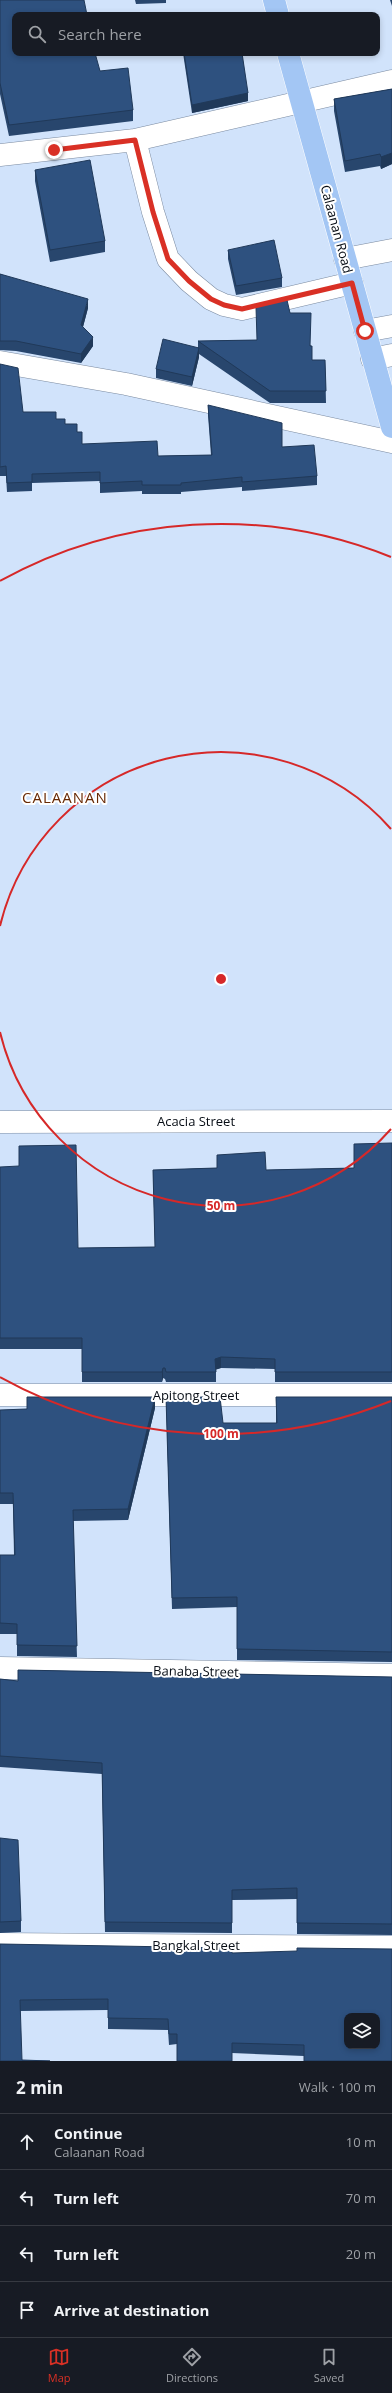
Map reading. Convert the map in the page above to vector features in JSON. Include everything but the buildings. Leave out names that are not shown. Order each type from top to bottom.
[{"type":"main road","points":[[274,0],[277,12]]},
{"type":"main road","name":"Calaanan Road","points":[[289,56],[365,331],[382,357],[392,428]]},
{"type":"street","points":[[0,155],[135,140],[392,81]]},
{"type":"street","points":[[135,140],[153,212],[168,259],[189,281],[211,299],[224,305],[242,309],[352,283]]},
{"type":"street","points":[[345,259],[392,250]]},
{"type":"street","points":[[365,331],[392,326]]},
{"type":"street","points":[[0,362],[126,384],[392,442]]},
{"type":"street","name":"Acacia Street","points":[[0,1122],[392,1121]]},
{"type":"street","name":"Apitong Street","points":[[0,1395],[392,1395]]},
{"type":"street","name":"Banaba Street","points":[[0,1668],[392,1675]]},
{"type":"street","name":"Bangkal Street","points":[[0,1944],[392,1947]]},
{"type":"district","name":"CALAANAN","points":[[65,798]]},
{"type":"route","points":[[54,150],[135,140],[153,212],[168,259],[189,281],[211,299],[224,305],[242,309],[277,302],[283,299],[352,283],[365,331]]}]
